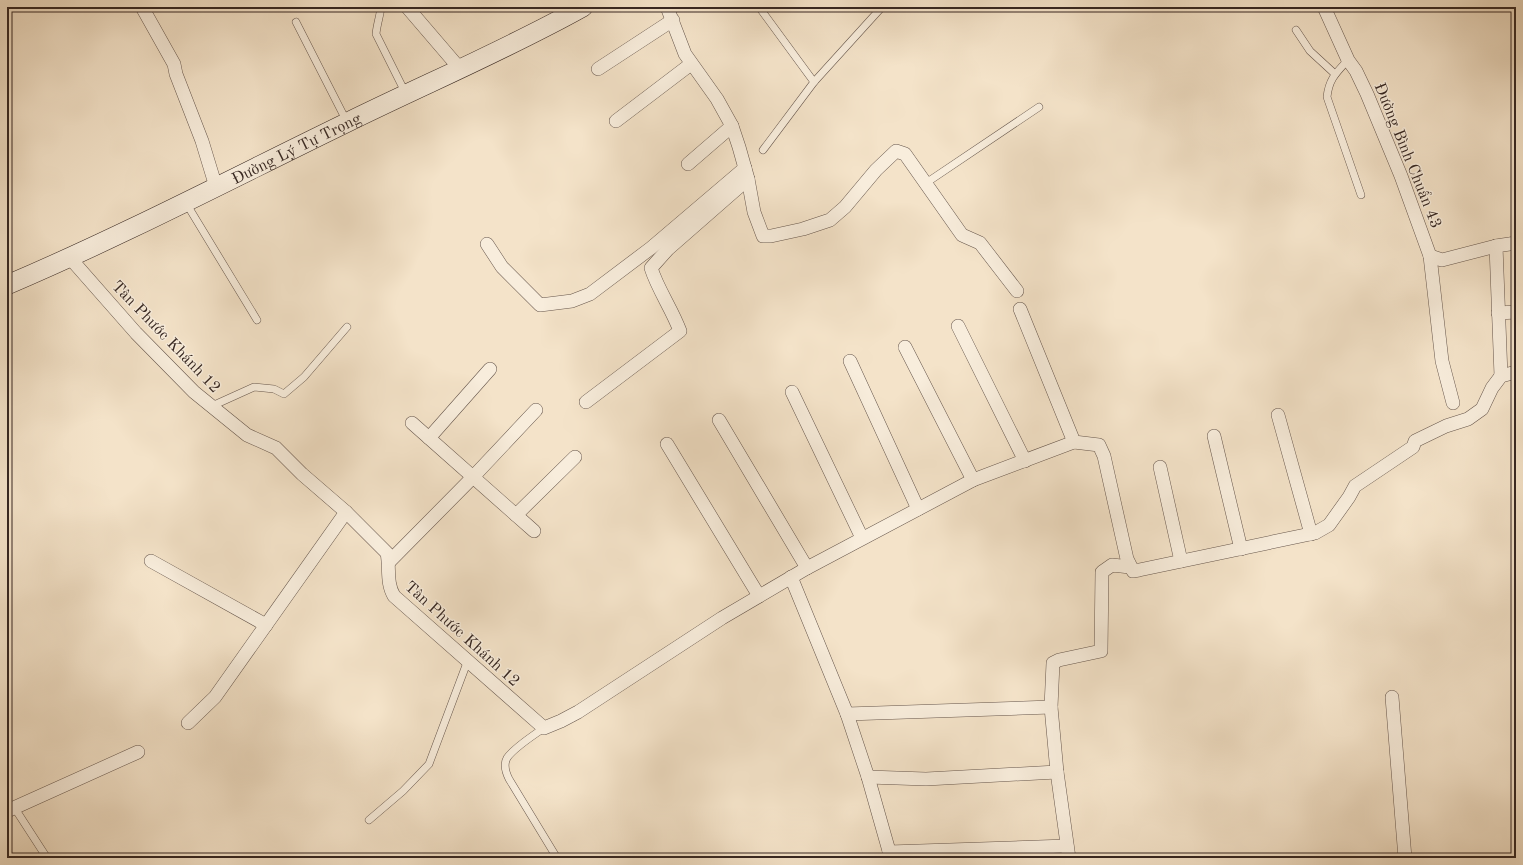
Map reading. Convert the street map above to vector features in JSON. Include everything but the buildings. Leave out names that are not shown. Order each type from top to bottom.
[{"type":"main road","name":"Đường Lý Tự Trọng","points":[[7,285],[70,258],[186,203],[406,94],[461,70],[583,7]]},
{"type":"street","points":[[142,7],[174,64],[176,74],[202,141],[216,187]]},
{"type":"street","points":[[407,7],[461,70]]},
{"type":"street","points":[[667,7],[685,54],[717,99],[732,126],[746,173],[754,212],[763,236],[771,236],[803,229],[830,220],[845,207],[876,170],[896,151],[905,154],[962,235],[980,243],[1017,291]]},
{"type":"street","name":"Đường Bình Chuẩn 43","points":[[1324,7],[1348,60],[1356,71],[1367,94],[1401,176],[1430,256],[1442,361],[1453,403]]},
{"type":"street","points":[[598,69],[673,20]]},
{"type":"street","points":[[616,121],[691,64]]},
{"type":"street","points":[[688,164],[732,126]]},
{"type":"street","points":[[487,244],[502,267],[540,305],[572,301],[590,294],[746,173]]},
{"type":"street","points":[[586,402],[680,331],[675,316],[654,278],[651,268],[668,249],[746,173]]},
{"type":"street","points":[[1430,256],[1442,260],[1496,246],[1516,243]]},
{"type":"street","points":[[1496,246],[1501,376]]},
{"type":"street","name":"Tân Phước Khánh 12","points":[[70,258],[136,333],[194,392],[247,435],[276,448],[302,474],[346,512],[387,553],[389,562],[390,589],[394,596],[544,728]]},
{"type":"street","points":[[1020,309],[1074,442]]},
{"type":"street","points":[[1498,313],[1516,312]]},
{"type":"street","points":[[958,326],[1025,461]]},
{"type":"street","points":[[905,347],[973,480]]},
{"type":"street","points":[[850,361],[918,509]]},
{"type":"street","points":[[429,438],[490,369]]},
{"type":"street","points":[[544,728],[578,712],[722,618],[791,577],[862,538],[973,480],[1074,442],[1098,445],[1104,456],[1127,559],[1130,567],[1134,571],[1315,533],[1329,525],[1355,486],[1413,448],[1415,441],[1446,426],[1468,419],[1482,409],[1492,388],[1501,376],[1516,372]]},
{"type":"street","points":[[792,392],[862,538]]},
{"type":"street","points":[[389,562],[473,478],[536,410]]},
{"type":"street","points":[[1278,415],[1311,534]]},
{"type":"street","points":[[719,420],[807,568]]},
{"type":"street","points":[[412,423],[534,531]]},
{"type":"street","points":[[1214,436],[1241,549]]},
{"type":"street","points":[[667,444],[759,596]]},
{"type":"street","points":[[516,515],[575,457]]},
{"type":"street","points":[[1160,467],[1181,561]]},
{"type":"street","points":[[188,723],[215,697],[346,512]]},
{"type":"street","points":[[151,561],[266,625]]},
{"type":"street","points":[[791,577],[848,714],[890,855],[1068,852],[1051,707],[1053,663],[1059,660],[1101,651],[1102,572],[1112,565],[1130,567]]},
{"type":"street","points":[[1392,697],[1405,858]]},
{"type":"street","points":[[848,714],[1051,707]]},
{"type":"street","points":[[11,809],[138,752]]},
{"type":"street","points":[[868,777],[926,779],[1058,772]]},
{"type":"lane","points":[[381,7],[376,34],[406,94]]},
{"type":"lane","points":[[759,7],[814,82]]},
{"type":"lane","points":[[763,150],[814,82],[882,7]]},
{"type":"lane","points":[[296,22],[347,123]]},
{"type":"lane","points":[[1296,30],[1310,51],[1335,74]]},
{"type":"lane","points":[[1348,60],[1335,74],[1329,85],[1327,97],[1361,194]]},
{"type":"lane","points":[[926,183],[1039,108]]},
{"type":"lane","points":[[186,203],[257,320]]},
{"type":"lane","points":[[212,406],[254,387],[274,389],[284,394],[304,377],[347,327]]},
{"type":"lane","points":[[369,820],[403,791],[429,764],[468,660]]},
{"type":"lane","points":[[544,728],[507,758],[505,768],[508,779],[557,858]]},
{"type":"lane","points":[[11,809],[47,858]]}]
